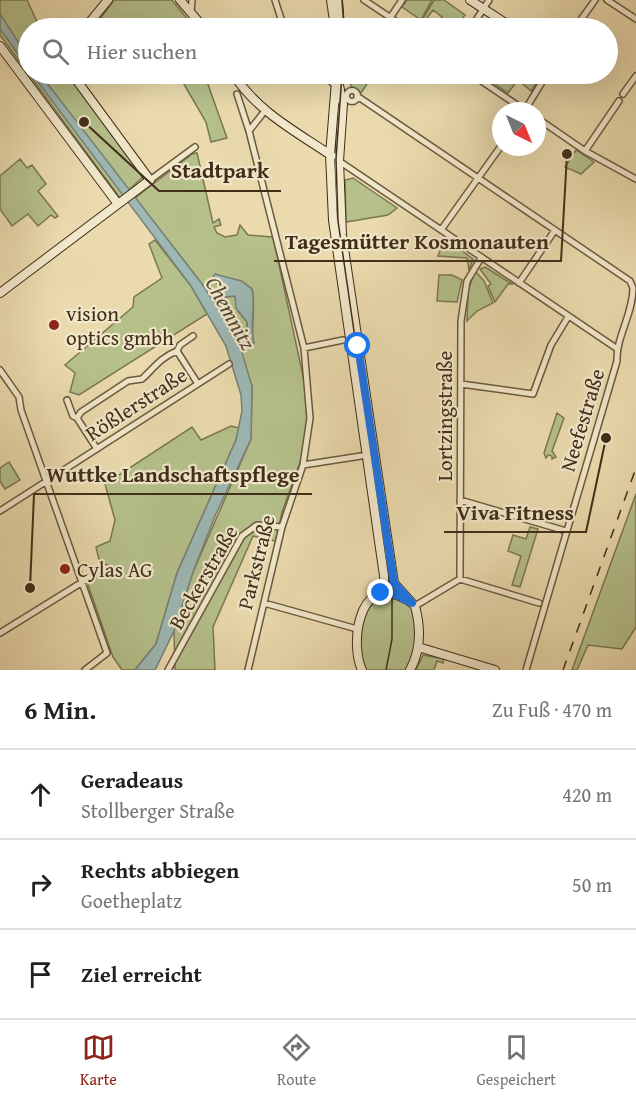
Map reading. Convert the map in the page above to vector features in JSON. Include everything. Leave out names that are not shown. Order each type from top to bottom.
[{"type":"main road","points":[[93,18],[108,0]]},
{"type":"main road","points":[[180,0],[196,18]]},
{"type":"main road","points":[[331,0],[334,18]]},
{"type":"main road","points":[[338,0],[339,18]]},
{"type":"main road","points":[[470,0],[498,18]]},
{"type":"main road","points":[[0,46],[18,70]]},
{"type":"main road","points":[[28,84],[118,204]]},
{"type":"main road","points":[[0,292],[150,180],[79,84]]},
{"type":"main road","points":[[240,84],[264,112],[341,163]]},
{"type":"main road","points":[[336,84],[330,155],[333,220],[384,576],[384,581],[362,612],[357,629],[357,657],[362,670]]},
{"type":"main road","points":[[338,84],[343,104],[342,235],[392,575],[396,588],[413,604],[419,627],[418,647],[411,670]]},
{"type":"main road","points":[[374,597],[390,593],[413,604]]},
{"type":"main road","points":[[418,647],[495,670]]},
{"type":"street","points":[[191,12],[192,0]]},
{"type":"street","points":[[275,0],[281,18]]},
{"type":"street","points":[[364,0],[390,18],[402,0]]},
{"type":"street","points":[[478,18],[489,0]]},
{"type":"street","points":[[582,18],[595,0]]},
{"type":"street","points":[[607,0],[636,19]]},
{"type":"street","points":[[623,94],[636,76]]},
{"type":"street","points":[[348,84],[357,96],[555,230],[519,283]]},
{"type":"street","points":[[486,84],[513,102]]},
{"type":"street","points":[[531,102],[541,84]]},
{"type":"street","points":[[351,90],[347,93],[348,100],[354,100],[357,96]]},
{"type":"street","name":"Parkstraße","points":[[237,94],[249,131],[304,348],[310,418],[303,465],[282,527],[248,670]]},
{"type":"street","points":[[585,151],[619,101]]},
{"type":"street","points":[[249,131],[264,112]]},
{"type":"street","points":[[546,124],[585,151],[636,179]]},
{"type":"street","points":[[150,180],[195,147]]},
{"type":"street","points":[[441,230],[494,156]]},
{"type":"street","points":[[341,163],[616,348]]},
{"type":"street","name":"Neefestraße","points":[[526,670],[616,361],[616,348],[622,339],[631,304],[632,284],[555,230]]},
{"type":"street","name":"Lortzingstraße","points":[[460,579],[461,384],[465,288],[481,258]]},
{"type":"street","points":[[461,384],[533,394],[550,345],[568,317]]},
{"type":"street","points":[[77,418],[81,412],[128,381],[145,377],[153,365],[177,351],[180,345],[193,336]]},
{"type":"street","points":[[304,348],[343,340]]},
{"type":"street","points":[[177,351],[198,384]]},
{"type":"street","name":"Rößlerstraße","points":[[0,511],[229,364]]},
{"type":"street","points":[[0,370],[20,397],[21,411],[107,653],[85,670]]},
{"type":"street","points":[[67,400],[73,416],[77,418],[97,449]]},
{"type":"street","points":[[303,465],[361,456]]},
{"type":"street","points":[[460,501],[566,531]]},
{"type":"street","name":"Beckerstraße","points":[[168,670],[242,536],[257,525],[282,527]]},
{"type":"street","points":[[0,633],[105,568]]},
{"type":"street","points":[[413,604],[460,579],[539,603]]},
{"type":"street","points":[[264,603],[357,629]]},
{"type":"green space","points":[[0,0],[27,0],[35,18],[18,18],[18,59],[0,35]]},
{"type":"green space","points":[[114,0],[172,0],[187,18],[101,18]]},
{"type":"green space","points":[[407,0],[432,0],[422,18],[418,18],[402,7]]},
{"type":"green space","points":[[434,0],[444,0],[465,15],[463,18],[441,18],[433,10],[427,18],[423,18]]},
{"type":"green space","points":[[36,84],[76,84],[141,171],[143,177],[120,198]]},
{"type":"green space","points":[[184,84],[208,84],[227,138],[211,142],[206,122]]},
{"type":"green space","points":[[351,84],[367,84],[361,93]]},
{"type":"green space","points":[[495,84],[515,84],[508,93]]},
{"type":"green space","points":[[523,84],[536,84],[531,91]]},
{"type":"green space","points":[[576,150],[594,162],[581,174],[565,167]]},
{"type":"green space","points":[[197,153],[213,223],[219,219],[221,225],[214,227],[217,233],[225,237],[237,235],[240,225],[248,235],[273,237],[311,413],[307,443],[282,512],[276,541],[253,536],[213,627],[215,670],[175,670],[174,631],[193,572],[251,439],[252,386],[202,284],[135,198],[192,154]],"holes":[[[214,277],[241,281],[252,289],[253,343],[247,338],[247,322],[238,311],[235,296],[225,297]]]},
{"type":"green space","points":[[20,159],[27,168],[32,165],[46,184],[38,191],[58,216],[55,218],[51,215],[38,226],[28,214],[12,226],[0,209],[0,176]]},
{"type":"green space","points":[[353,178],[397,208],[388,215],[346,222],[345,180]]},
{"type":"green space","points":[[445,238],[473,259],[469,270],[467,258],[438,256]]},
{"type":"green space","points":[[155,240],[191,286],[207,314],[79,395],[70,392],[75,373],[65,365],[133,307],[134,297],[162,278],[149,244]]},
{"type":"green space","points":[[485,267],[512,284],[508,284],[495,302],[488,286],[491,284],[480,269]]},
{"type":"green space","points":[[475,271],[484,281],[493,303],[477,311],[467,321],[468,291]]},
{"type":"green space","points":[[439,275],[452,275],[462,280],[457,302],[437,301]]},
{"type":"green space","points":[[557,413],[564,418],[552,451],[556,457],[552,459],[552,456],[548,455],[546,458],[544,453]]},
{"type":"green space","points":[[231,426],[239,428],[236,440],[177,573],[156,644],[135,670],[122,670],[113,657],[87,582],[102,573],[96,547],[110,541],[115,520],[105,484],[192,427],[201,440]]},
{"type":"green space","points":[[9,462],[20,480],[5,489],[0,481],[0,468]]},
{"type":"green space","points":[[636,494],[636,627],[622,649],[588,645],[577,670],[572,670]]},
{"type":"green space","points":[[530,527],[538,529],[520,587],[512,585],[521,556],[508,551],[513,535],[526,539]]},
{"type":"green space","points":[[381,593],[412,603],[419,627],[410,670],[362,670],[358,662],[360,618]]},
{"type":"green space","points":[[423,655],[444,659],[443,663],[437,661],[434,670],[416,670]]},
{"type":"water","points":[[0,14],[18,42],[18,54],[0,29]]},
{"type":"water","points":[[40,84],[48,84],[202,284],[237,336],[252,386],[251,439],[215,516],[193,572],[174,631],[155,670],[135,670],[156,644],[177,573],[236,440],[242,411],[241,395],[226,346],[191,286]]},
{"type":"water","points":[[215,274],[241,281],[252,289],[254,343],[249,344],[247,322],[236,308],[235,296],[225,297],[213,277]]},
{"type":"tram line","points":[[342,0],[343,18]]},
{"type":"tram line","points":[[341,84],[336,159],[338,221],[392,593],[392,639],[386,670]]},
{"type":"railway","points":[[563,670],[636,468]]},
{"type":"place","name":"Stadtpark","points":[[84,122]]},
{"type":"place","name":"Tagesmütter Kosmonauten","points":[[567,154]]},
{"type":"place","name":"vision optics gmbh","points":[[54,325]]},
{"type":"place","name":"Viva Fitness","points":[[606,438]]},
{"type":"place","name":"Cylas AG","points":[[65,569]]},
{"type":"place","name":"Wuttke Landschaftspflege","points":[[30,588]]},
{"type":"route","points":[[358,346],[394,583],[396,588],[412,603],[392,593],[381,593]]},
{"type":"water label","name":"Chemnitz","points":[[231,313]]}]
